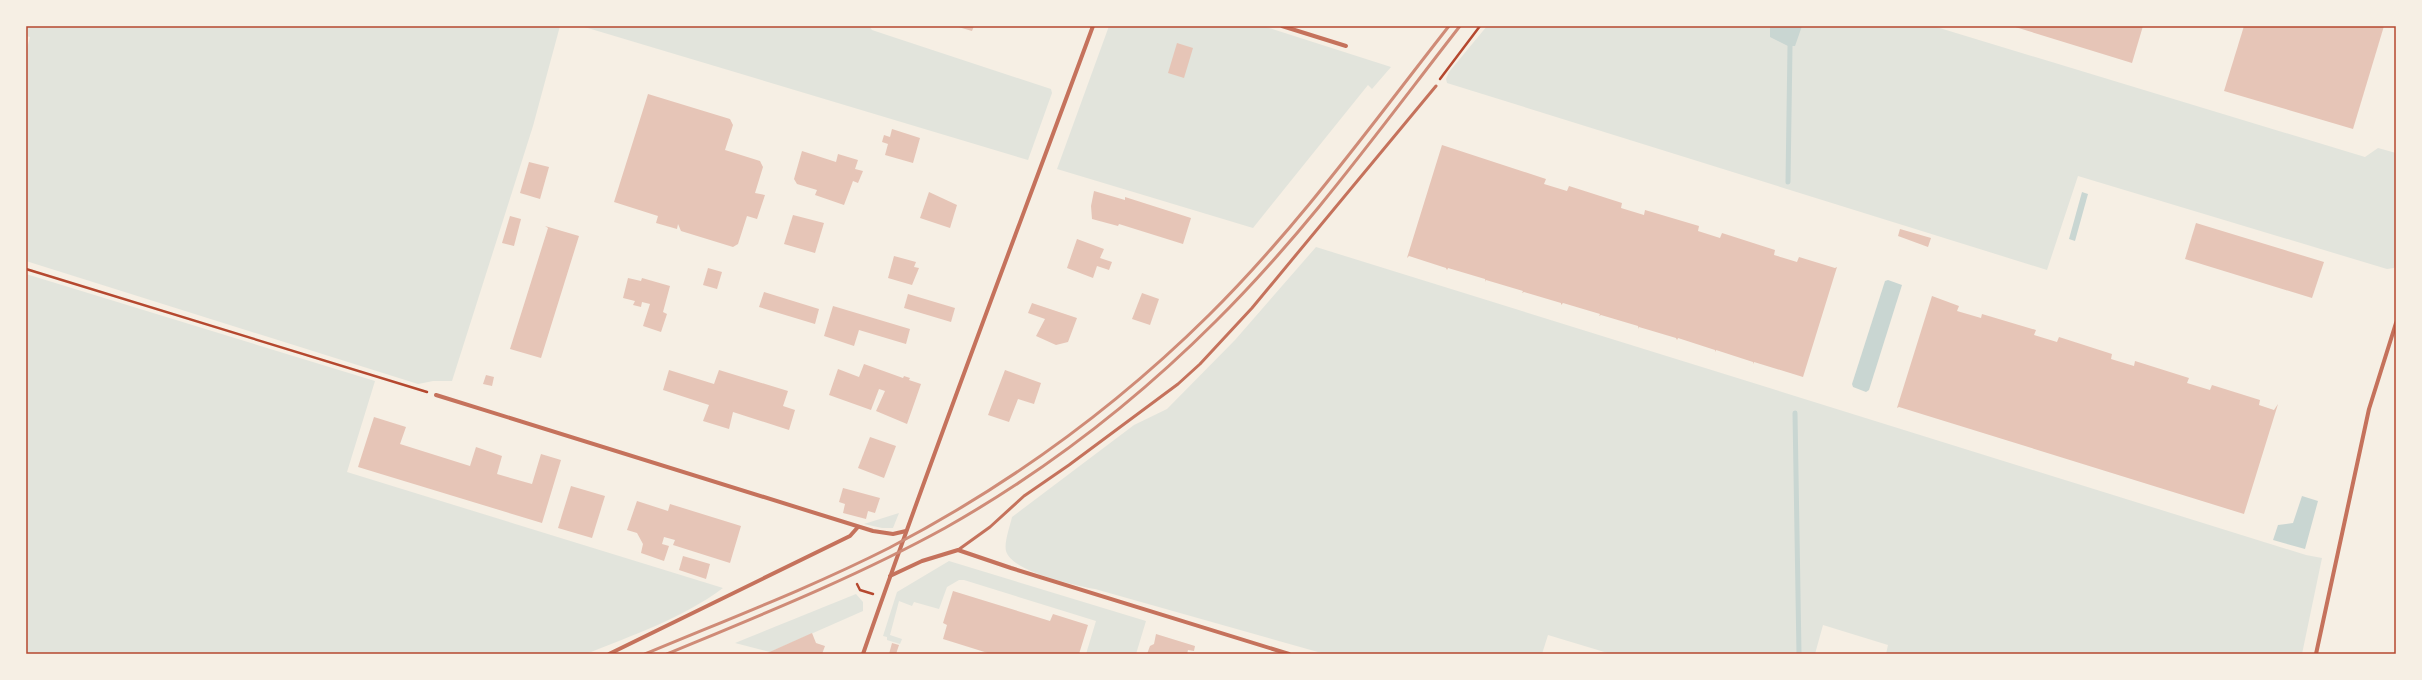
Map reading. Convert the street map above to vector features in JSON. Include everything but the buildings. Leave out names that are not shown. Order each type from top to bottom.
[{"type":"street","points":[[864,654],[906,531],[1093,26]]},
{"type":"street","points":[[1282,26],[1346,46]]},
{"type":"street","points":[[2316,654],[2369,409],[2396,323]]},
{"type":"street","points":[[436,395],[858,527],[887,534],[906,531]]},
{"type":"street","points":[[609,654],[850,536],[858,527]]},
{"type":"street","points":[[890,576],[922,561],[958,550],[1018,571],[1289,654]]},
{"type":"lane","points":[[958,550],[990,527],[1024,496],[1070,465],[1172,388],[1200,364],[1252,308],[1436,86]]},
{"type":"path","points":[[1436,86],[1480,26]]},
{"type":"path","points":[[26,269],[436,395]]},
{"type":"path","points":[[857,584],[860,590],[874,594]]},
{"type":"shaded area","points":[[26,26],[560,26],[533,126],[452,381],[433,381],[418,384],[26,261],[26,53],[30,37],[26,36]]},
{"type":"shaded area","points":[[581,26],[869,26],[872,30],[1051,89],[1052,93],[1028,160]]},
{"type":"shaded area","points":[[1109,26],[1263,26],[1391,67],[1372,89],[1368,85],[1253,228],[1057,169]]},
{"type":"shaded area","points":[[1487,26],[1933,26],[2365,157],[2378,148],[2396,153],[2396,264],[2394,268],[2387,269],[2078,176],[2047,270],[1447,83],[1446,79],[1449,72]]},
{"type":"shaded area","points":[[1770,26],[1802,26],[1795,46],[1788,46],[1770,37]]},
{"type":"shaded area","points":[[2082,192],[2088,194],[2075,241],[2069,239]]},
{"type":"shaded area","points":[[1316,247],[2306,555],[2322,558],[2302,654],[1886,654],[1888,645],[1823,625],[1815,654],[1611,654],[1548,635],[1542,654],[1325,654],[1095,589],[1060,581],[1032,571],[1020,565],[1011,558],[1006,551],[1006,539],[1012,517],[1134,425],[1167,409],[1235,340]]},
{"type":"shaded area","points":[[26,274],[375,381],[347,472],[723,588],[708,599],[674,617],[586,654],[26,654]]},
{"type":"shaded area","points":[[1888,280],[1902,285],[1869,390],[1866,392],[1853,387],[1852,384],[1885,281]]},
{"type":"shaded area","points":[[2302,496],[2318,501],[2305,549],[2273,540],[2278,525],[2293,523]]},
{"type":"shaded area","points":[[899,513],[893,528],[882,528],[864,524]]},
{"type":"shaded area","points":[[949,561],[1146,621],[1136,654],[1086,654],[1096,621],[964,580],[959,580],[947,587],[939,609],[914,602],[912,606],[899,601],[890,635],[902,639],[900,644],[887,640],[887,637],[883,636],[897,592]]},
{"type":"shaded area","points":[[856,594],[863,602],[863,611],[770,652],[735,643]]},
{"type":"waterway","points":[[1788,182],[1790,46]]},
{"type":"waterway","points":[[1795,413],[1799,654]]},
{"type":"railway","points":[[645,654],[798,590],[889,548],[975,499],[1017,472],[1058,444],[1097,414],[1173,349],[1242,281],[1304,211],[1449,26]]},
{"type":"railway","points":[[667,654],[808,595],[911,546],[982,506],[1018,483],[1088,434],[1185,351],[1249,287],[1282,251],[1373,140],[1460,26]]}]
